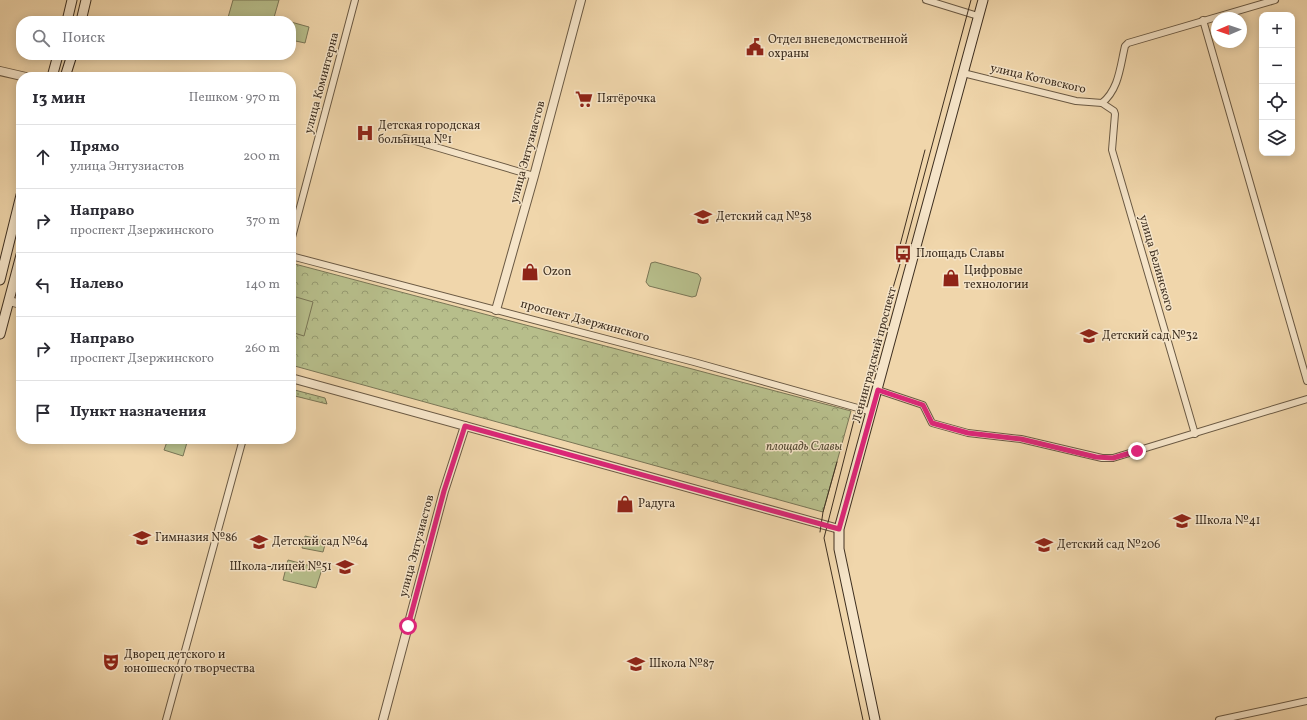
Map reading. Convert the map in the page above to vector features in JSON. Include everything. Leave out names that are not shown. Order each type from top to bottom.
[{"type":"main road","points":[[68,16],[72,0]]},
{"type":"main road","points":[[82,16],[86,0]]},
{"type":"main road","name":"Ленинградский проспект","points":[[875,720],[839,549],[839,529],[983,0]]},
{"type":"main road","points":[[53,72],[57,60]]},
{"type":"main road","points":[[67,72],[70,60]]},
{"type":"main road","points":[[0,280],[16,215]]},
{"type":"main road","points":[[0,334],[4,300],[16,268]]},
{"type":"street","name":"улица Коминтерна","points":[[296,222],[355,0]]},
{"type":"street","name":"улица Энтузиастов","points":[[496,310],[534,176],[581,0]]},
{"type":"street","points":[[926,0],[978,16]]},
{"type":"street","points":[[1102,103],[1110,96],[1116,86],[1124,46],[1128,43],[1275,0]]},
{"type":"street","points":[[1203,20],[1307,381]]},
{"type":"street","points":[[0,71],[16,75]]},
{"type":"street","name":"улица Котовского","points":[[963,73],[1076,101],[1102,103]]},
{"type":"street","name":"улица Белинского","points":[[1102,103],[1116,114],[1112,150],[1195,434]]},
{"type":"street","points":[[405,138],[534,176]]},
{"type":"street","name":"проспект Дзержинского","points":[[296,257],[694,362],[872,412]]},
{"type":"street","points":[[4,300],[16,303]]},
{"type":"street","points":[[296,379],[839,529]]},
{"type":"street","points":[[878,390],[923,405],[932,423],[968,433],[1021,439],[1096,457],[1113,458],[1307,399]]},
{"type":"street","name":"улица Энтузиастов","points":[[382,720],[444,491],[465,426]]},
{"type":"street","points":[[166,720],[242,444]]},
{"type":"street","points":[[1218,720],[1307,701]]},
{"type":"green space","points":[[233,0],[279,0],[274,16],[228,16]]},
{"type":"green space","points":[[296,23],[309,27],[305,43],[296,41]]},
{"type":"green space","points":[[655,262],[698,274],[701,278],[696,296],[692,297],[649,286],[646,282],[651,263]]},
{"type":"green space","name":"площадь Славы","points":[[296,264],[851,411],[823,512],[296,366]]},
{"type":"green space","points":[[296,297],[313,302],[304,336],[296,334]]},
{"type":"green space","points":[[296,390],[325,398],[327,404],[296,396]]},
{"type":"green space","points":[[166,444],[187,444],[183,456],[164,450]]},
{"type":"green space","points":[[305,536],[326,541],[323,552],[302,548]]},
{"type":"green space","points":[[288,560],[322,569],[316,588],[283,580]]},
{"type":"tram line","points":[[863,720],[824,538],[854,420],[903,254],[971,0]]},
{"type":"tram line","points":[[899,249],[925,150]]},
{"type":"tram line","points":[[820,532],[823,512],[837,462]]},
{"type":"place","name":"Отдел вневедомственной охраны","points":[[755,47]]},
{"type":"place","name":"Пятёрочка","points":[[584,99]]},
{"type":"place","name":"Детская городская больница №1","points":[[365,133]]},
{"type":"place","name":"Детский сад №38","points":[[703,217]]},
{"type":"place","name":"Площадь Славы","points":[[903,254]]},
{"type":"place","name":"Ozon","points":[[530,272]]},
{"type":"place","name":"Цифровые технологии","points":[[951,278]]},
{"type":"place","name":"Детский сад №32","points":[[1089,336]]},
{"type":"place","name":"Радуга","points":[[625,504]]},
{"type":"place","name":"Школа №41","points":[[1182,521]]},
{"type":"place","name":"Гимназия №86","points":[[142,538]]},
{"type":"place","name":"Детский сад №64","points":[[259,542]]},
{"type":"place","name":"Детский сад №206","points":[[1044,545]]},
{"type":"place","name":"Школа-лицей №51","points":[[345,567]]},
{"type":"place","name":"Дворец детского и юношеского творчества","points":[[111,662]]},
{"type":"place","name":"Школа №87","points":[[636,664]]},
{"type":"route","points":[[408,626],[444,491],[465,426],[839,529],[878,390],[923,405],[932,423],[968,433],[990,437],[1021,439],[1102,458],[1113,458],[1137,451]]}]
